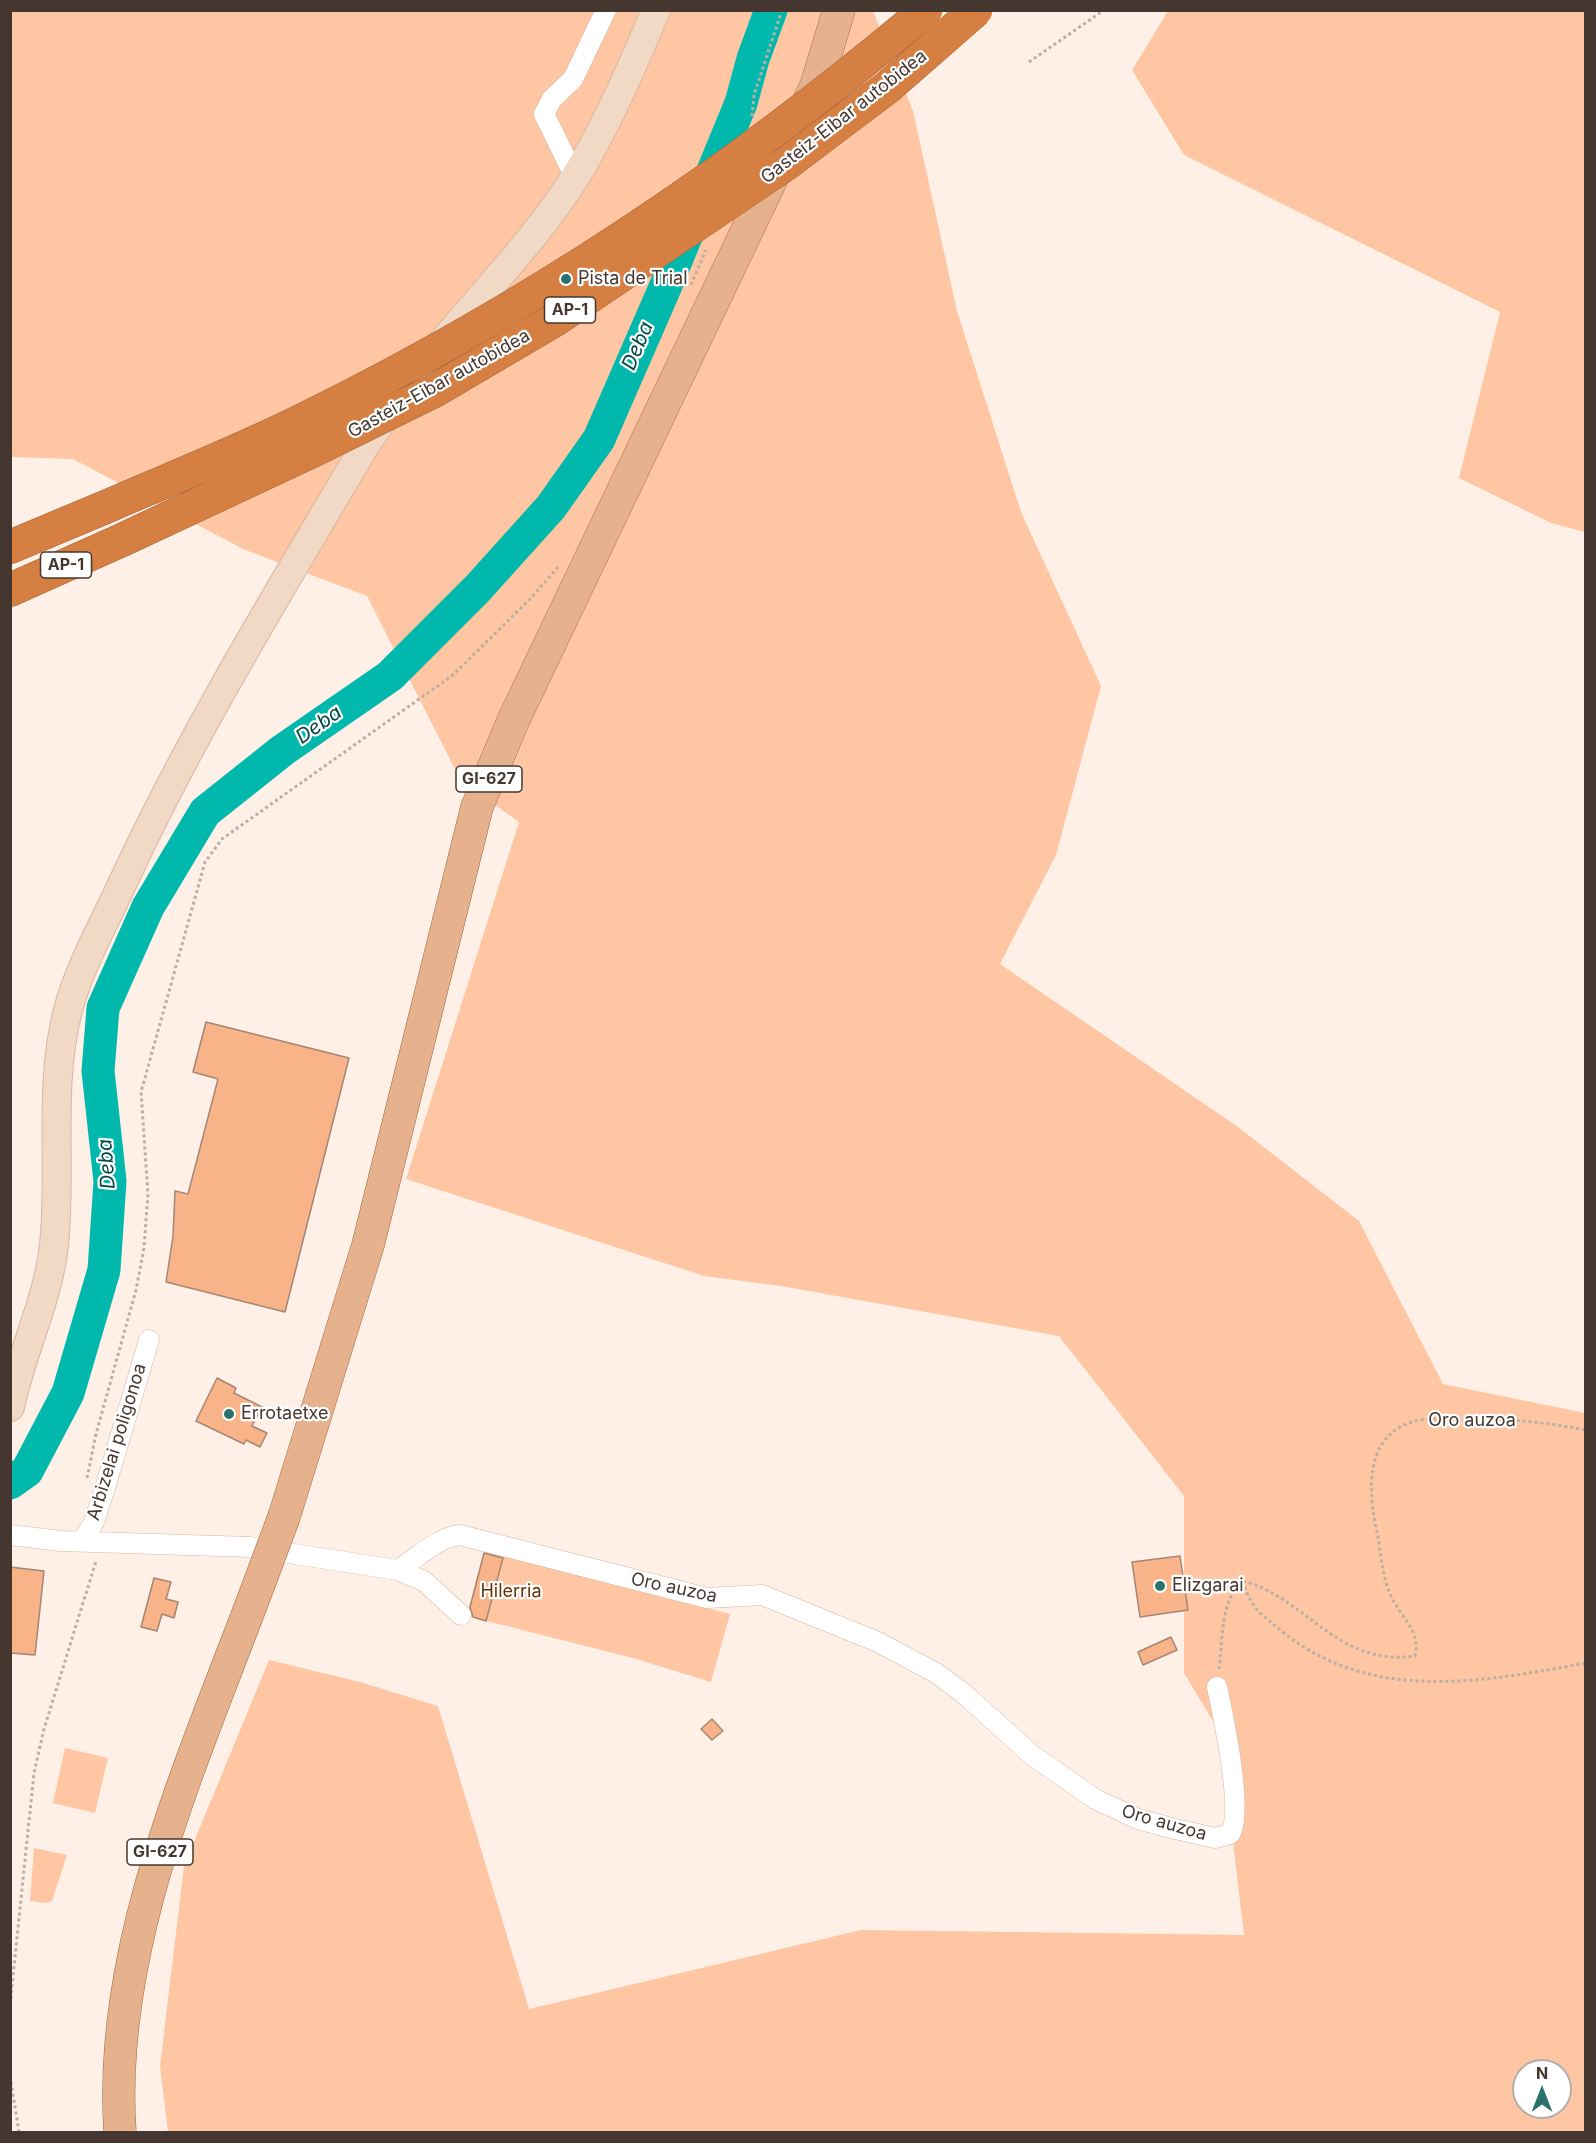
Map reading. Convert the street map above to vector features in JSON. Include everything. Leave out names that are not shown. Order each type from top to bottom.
[{"type":"highway","name":"Gasteiz-Eibar autobidea","points":[[10,547],[306,419],[537,293],[654,219],[768,139],[926,10]]},
{"type":"highway","name":"Gasteiz-Eibar autobidea","points":[[10,590],[314,450],[434,391],[558,318],[786,164],[888,87],[976,10]]},
{"type":"main road","name":"GI-627","points":[[120,2133],[123,2026],[130,1978],[160,1853],[284,1517],[368,1245],[477,807],[513,721],[816,86],[839,10]]},
{"type":"street","points":[[575,177],[544,114],[552,99],[573,80],[606,10]]},
{"type":"street","points":[[10,1407],[53,1250],[62,1038],[69,1008],[94,946],[184,758],[366,444],[411,378],[480,298],[575,177],[602,131],[656,10]]},
{"type":"street","name":"Arbizelai poligonoa","points":[[82,1541],[94,1522],[149,1340]]},
{"type":"street","points":[[10,1535],[82,1541],[250,1547],[397,1570],[424,1581],[462,1616]]},
{"type":"street","name":"Oro auzoa","points":[[397,1570],[417,1559],[443,1538],[460,1535],[707,1598],[762,1595],[878,1642],[927,1668],[963,1693],[1032,1755],[1095,1799],[1138,1819],[1215,1838],[1230,1834],[1234,1828],[1235,1806],[1224,1720],[1217,1687]]},
{"type":"path","points":[[751,123],[754,95],[782,10]]},
{"type":"path","points":[[1029,62],[1104,10]]},
{"type":"path","points":[[688,292],[707,248]]},
{"type":"path","points":[[85,1487],[96,1434],[136,1290],[144,1248],[148,1194],[141,1092],[205,862],[222,839],[453,675],[529,600],[562,562]]},
{"type":"path","name":"Oro auzoa","points":[[1243,1581],[1267,1590],[1335,1639],[1394,1659],[1415,1656],[1414,1633],[1391,1595],[1387,1583],[1374,1517],[1370,1481],[1374,1457],[1382,1443],[1396,1429],[1413,1422],[1440,1419],[1531,1421],[1586,1430]]},
{"type":"path","points":[[10,2005],[12,1962],[34,1773],[74,1628],[104,1541]]},
{"type":"path","points":[[1217,1687],[1229,1600],[1236,1586],[1243,1581],[1248,1601],[1259,1613],[1305,1650],[1346,1669],[1417,1683],[1504,1678],[1586,1663]]},
{"type":"path","points":[[10,2076],[19,2133]]},
{"type":"green space","points":[[11,11],[873,11],[913,111],[957,311],[1021,512],[1101,686],[1056,855],[1000,964],[1238,1127],[1359,1221],[1443,1384],[1585,1413],[1585,2132],[168,2132],[160,2066],[184,1866],[269,1660],[360,1682],[438,1706],[529,2009],[861,1930],[1244,1935],[1220,1733],[1184,1673],[1184,1496],[1059,1336],[781,1286],[704,1276],[406,1179],[519,822],[461,781],[367,596],[243,549],[73,459],[11,457]]},
{"type":"green space","points":[[1168,11],[1585,11],[1585,532],[1551,523],[1459,478],[1500,312],[1184,155],[1132,70]]},
{"type":"green space","name":"Hilerria","points":[[485,1549],[730,1614],[711,1682],[633,1658],[467,1616]]},
{"type":"green space","points":[[65,1748],[108,1758],[95,1813],[53,1803]]},
{"type":"green space","points":[[34,1848],[67,1855],[52,1901],[46,1903],[30,1901]]},
{"type":"building","points":[[206,1022],[349,1058],[285,1312],[166,1282],[173,1236],[175,1191],[188,1194],[218,1079],[193,1072]]},
{"type":"building","name":"Errotaetxe","points":[[217,1378],[236,1388],[234,1393],[262,1407],[252,1426],[267,1433],[260,1447],[246,1440],[244,1444],[196,1421]]},
{"type":"building","points":[[484,1553],[503,1558],[486,1621],[473,1617],[470,1607]]},
{"type":"building","name":"Elizgarai","points":[[1180,1556],[1188,1610],[1140,1617],[1132,1562]]},
{"type":"building","points":[[10,1567],[44,1571],[35,1655],[10,1653]]},
{"type":"building","points":[[154,1578],[171,1582],[166,1599],[178,1602],[174,1618],[162,1614],[157,1631],[141,1627]]},
{"type":"building","points":[[1171,1637],[1177,1650],[1143,1665],[1138,1652]]},
{"type":"building","points":[[712,1719],[723,1731],[712,1740],[701,1729]]},
{"type":"waterway","name":"Deba","points":[[10,1483],[27,1471],[68,1393],[104,1270],[110,1181],[98,1071],[103,1008],[148,907],[205,812],[283,750],[390,676],[478,588],[551,507],[599,439],[664,290],[741,103],[753,59],[771,10]]},
{"type":"place","name":"Pista de Trial","points":[[566,279]]},
{"type":"place","name":"Errotaetxe","points":[[229,1414]]},
{"type":"place","name":"Elizgarai","points":[[1160,1586]]}]
